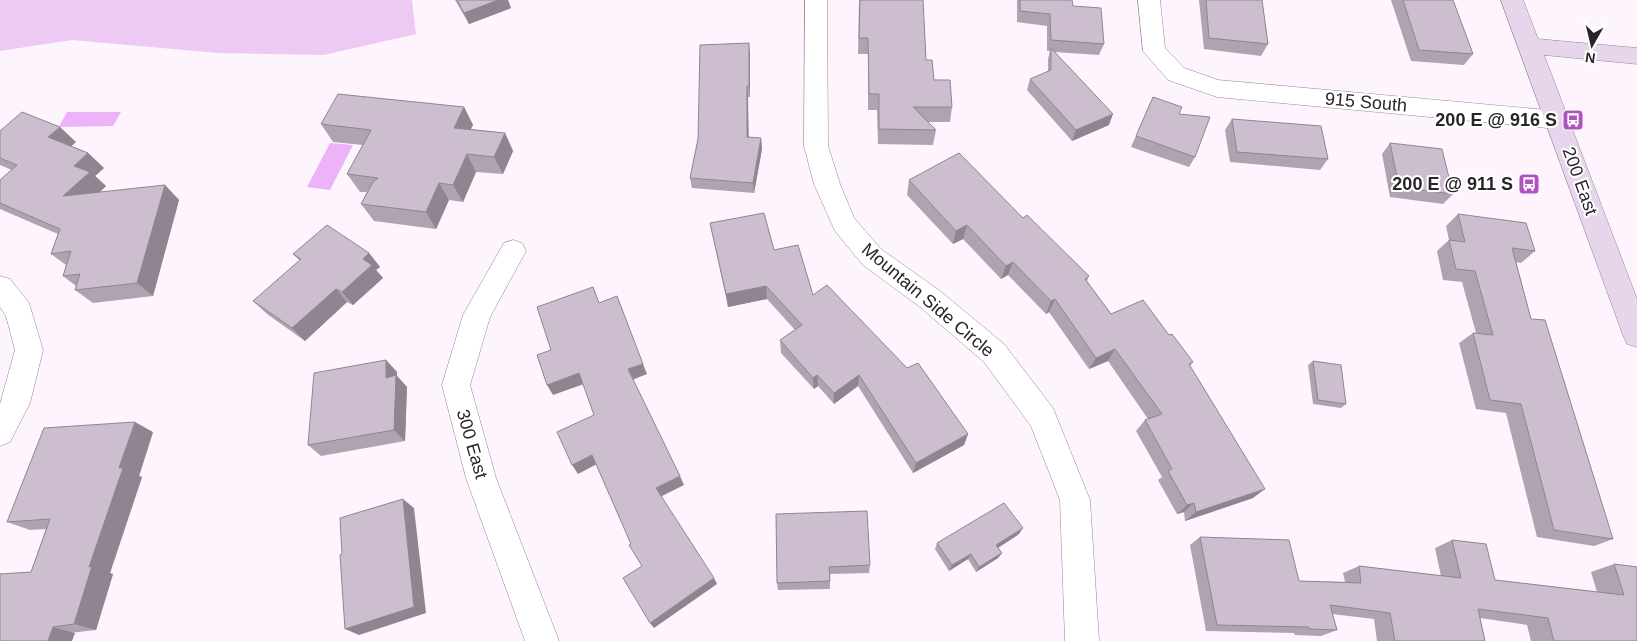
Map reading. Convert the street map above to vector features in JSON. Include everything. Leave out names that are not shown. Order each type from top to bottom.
[{"type":"main road","name":"200 East","points":[[1512,0],[1637,335]]},
{"type":"main road","points":[[1530,46],[1637,56]]},
{"type":"street","name":"Mountain Side Circle","points":[[816,0],[816,146],[827,184],[844,224],[872,257],[930,298],[994,353],[1043,418],[1075,500],[1082,641]]},
{"type":"street","name":"915 South","points":[[1149,0],[1154,51],[1176,74],[1217,88],[1558,120]]},
{"type":"street","name":"300 East","points":[[513,250],[476,315],[456,385],[481,478],[542,641]]},
{"type":"street","points":[[0,287],[19,311],[29,350],[16,403],[0,432]]},
{"type":"shaded area","points":[[0,0],[412,0],[416,34],[324,55],[218,53],[72,40],[0,51]]},
{"type":"shaded area","points":[[67,112],[121,112],[113,126],[59,127]]},
{"type":"shaded area","points":[[330,143],[353,145],[330,190],[307,187]]},
{"type":"building","points":[[457,0],[498,0],[464,13]]},
{"type":"building","points":[[860,0],[923,0],[926,60],[932,60],[934,80],[950,80],[952,107],[913,107],[936,130],[879,129],[879,94],[869,94],[868,38],[859,38]]},
{"type":"building","points":[[1020,0],[1072,0],[1073,6],[1101,8],[1104,44],[1051,40],[1050,14],[1020,11]]},
{"type":"building","points":[[1206,0],[1262,0],[1268,44],[1209,38]]},
{"type":"building","points":[[1403,0],[1453,0],[1473,54],[1419,50]]},
{"type":"building","points":[[749,43],[747,137],[761,138],[753,183],[690,178],[698,139],[700,45]]},
{"type":"building","points":[[1051,48],[1113,114],[1076,130],[1030,79],[1051,70]]},
{"type":"building","points":[[338,94],[464,107],[454,128],[505,133],[494,157],[467,154],[453,185],[439,183],[426,212],[361,204],[373,182],[378,178],[347,174],[371,130],[321,124]]},
{"type":"building","points":[[1153,97],[1182,107],[1179,114],[1210,117],[1195,157],[1136,136]]},
{"type":"building","points":[[22,112],[60,127],[48,137],[88,153],[74,166],[90,172],[63,196],[165,185],[137,283],[75,290],[80,274],[63,276],[71,251],[51,254],[60,229],[0,203],[0,180],[17,165],[0,158],[0,131]]},
{"type":"building","points":[[1232,119],[1321,126],[1328,159],[1237,152]]},
{"type":"building","points":[[1390,143],[1442,149],[1453,194],[1399,187]]},
{"type":"building","points":[[959,153],[1023,218],[1027,215],[1089,276],[1085,279],[1111,314],[1143,300],[1169,335],[1172,334],[1193,362],[1189,364],[1265,489],[1196,512],[1194,503],[1187,505],[1168,471],[1172,469],[1145,420],[1162,414],[1115,349],[1096,358],[1055,299],[1051,301],[1013,262],[1006,266],[967,225],[956,231],[909,180]]},
{"type":"building","points":[[764,213],[774,250],[798,245],[813,295],[827,285],[907,368],[918,363],[968,434],[916,463],[859,375],[834,393],[817,375],[813,378],[780,340],[802,325],[766,286],[726,294],[710,223]]},
{"type":"building","points":[[1458,214],[1526,223],[1535,251],[1512,248],[1531,319],[1545,320],[1613,539],[1554,530],[1521,404],[1490,400],[1473,333],[1493,335],[1475,271],[1456,269],[1449,240],[1465,242]]},
{"type":"building","points":[[327,225],[369,253],[363,259],[372,265],[342,292],[336,289],[292,328],[253,301],[301,259],[293,254]]},
{"type":"building","points":[[593,287],[599,303],[617,296],[643,364],[628,369],[680,476],[656,488],[714,578],[650,623],[623,578],[642,566],[629,545],[631,544],[592,455],[572,465],[557,432],[594,415],[579,373],[547,385],[537,355],[551,350],[537,307]]},
{"type":"building","points":[[386,360],[386,378],[396,375],[394,430],[308,445],[314,373]]},
{"type":"building","points":[[1313,361],[1341,365],[1346,404],[1318,400]]},
{"type":"building","points":[[135,422],[119,468],[123,468],[89,567],[92,566],[74,624],[53,627],[48,641],[0,641],[0,574],[31,572],[50,519],[7,522],[44,428]]},
{"type":"building","points":[[403,499],[414,607],[345,629],[340,555],[342,554],[340,518]]},
{"type":"building","points":[[1004,503],[1023,528],[996,545],[1002,553],[979,567],[971,554],[952,565],[937,543]]},
{"type":"building","points":[[867,511],[870,565],[829,567],[830,581],[777,583],[776,514]]},
{"type":"building","points":[[1200,537],[1289,540],[1299,581],[1361,583],[1359,566],[1461,578],[1452,540],[1486,544],[1495,580],[1624,595],[1614,564],[1637,567],[1637,641],[1554,641],[1548,618],[1478,609],[1485,641],[1395,641],[1390,613],[1330,605],[1337,630],[1309,629],[1309,627],[1217,625]]},
{"type":"place","name":"200 E @ 916 S","points":[[1573,120]]},
{"type":"place","name":"200 E @ 911 S","points":[[1529,184]]}]
